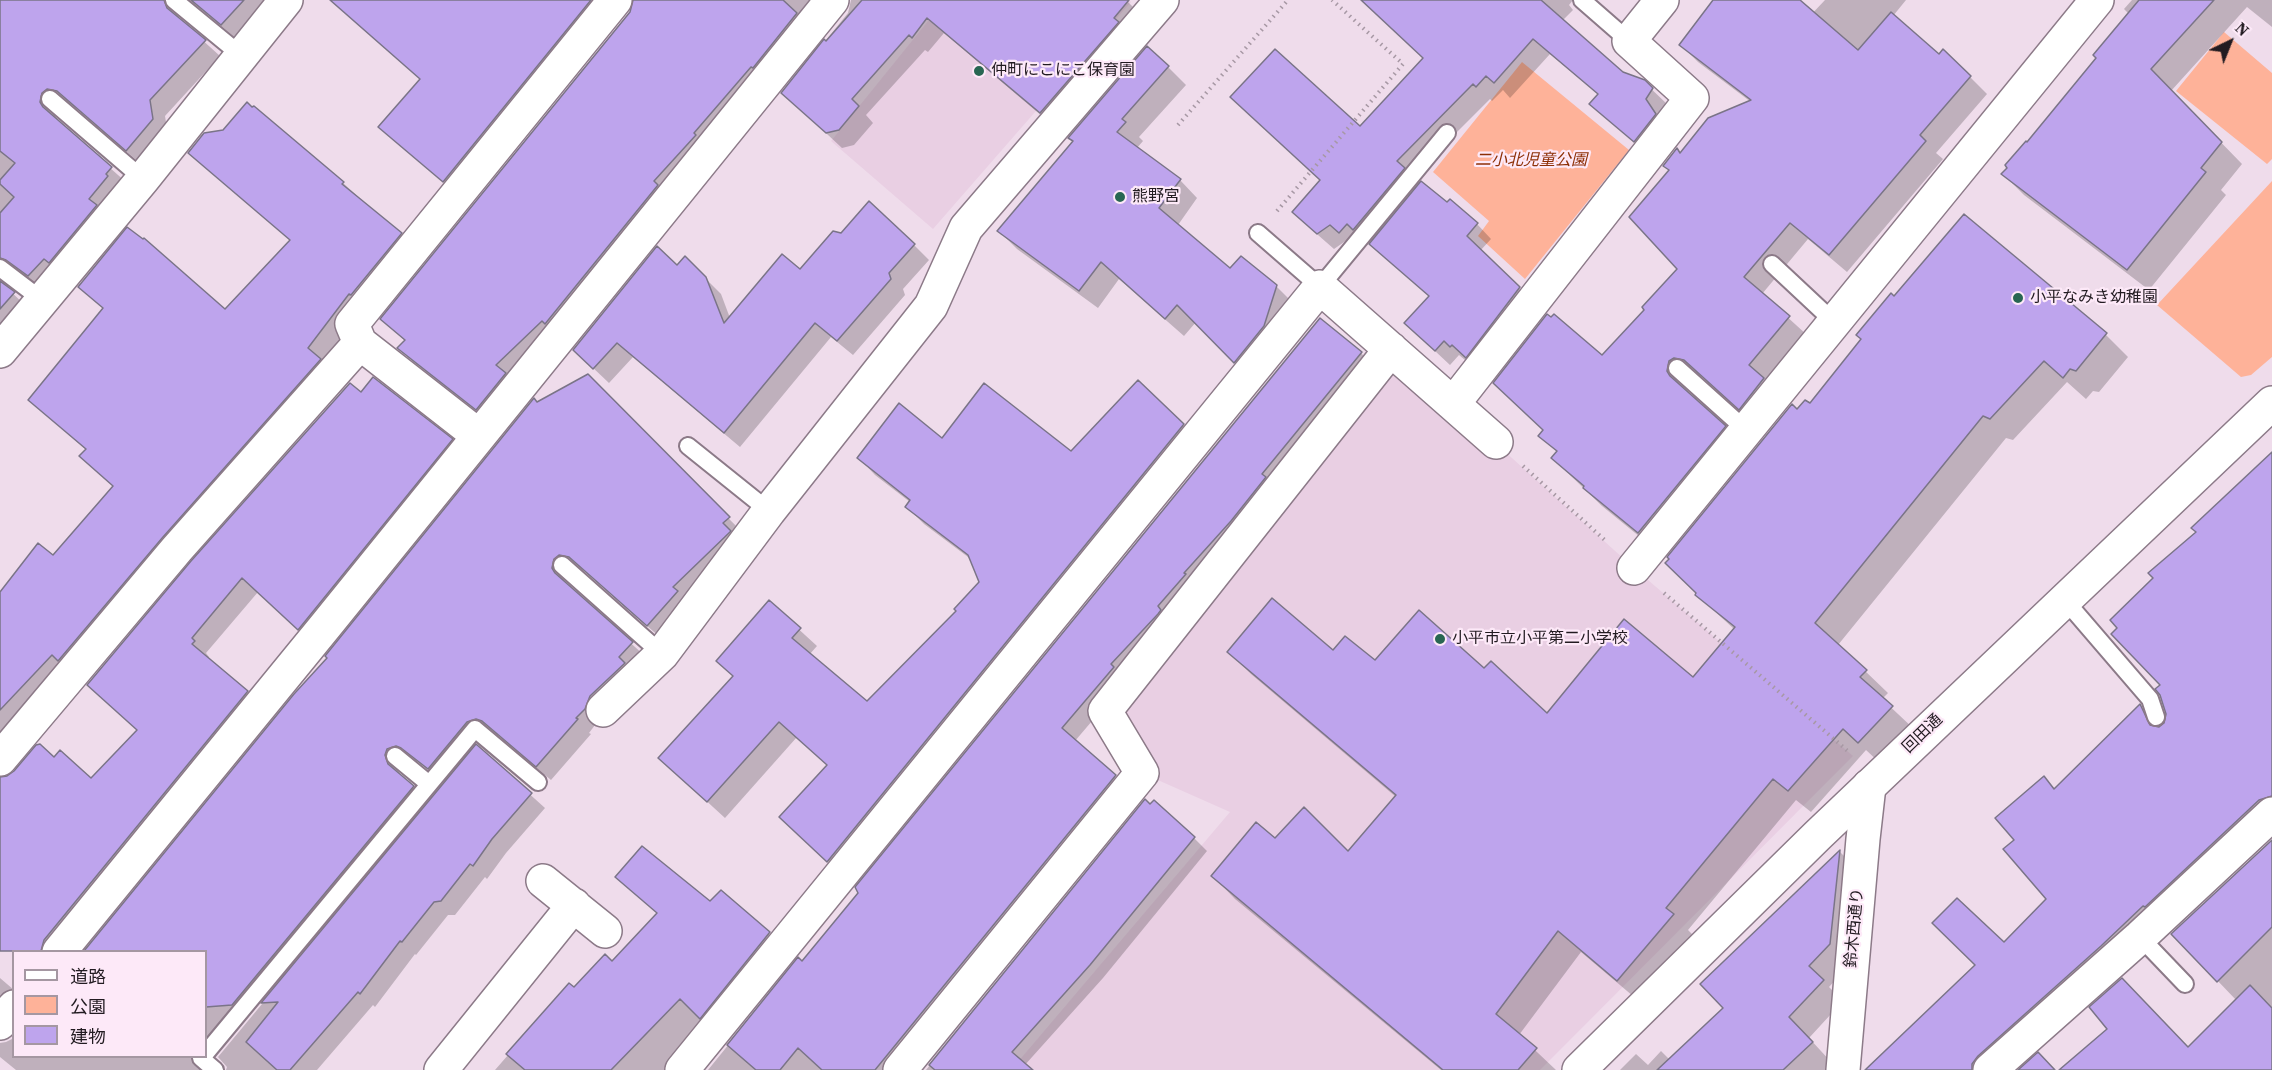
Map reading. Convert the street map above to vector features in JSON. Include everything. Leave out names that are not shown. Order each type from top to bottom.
[{"type":"street","points":[[0,351],[144,179],[286,0]]},
{"type":"street","points":[[479,436],[360,343],[352,324],[615,0]]},
{"type":"street","points":[[60,950],[832,0]]},
{"type":"street","points":[[603,710],[662,654],[769,511],[931,306],[966,228],[1162,0]]},
{"type":"street","points":[[1453,404],[1692,98],[1629,41],[1662,0]]},
{"type":"street","points":[[1634,568],[2097,0]]},
{"type":"street","points":[[682,1070],[1320,286],[1496,442]]},
{"type":"street","points":[[0,759],[177,549],[360,343]]},
{"type":"street","points":[[900,1070],[1142,773],[1105,711],[1391,349]]},
{"type":"street","name":"回田通","points":[[1579,1070],[1873,782],[2272,403]]},
{"type":"street","name":"鈴木西通り","points":[[1843,1070],[1863,839],[1873,782]]},
{"type":"street","points":[[1990,1070],[2140,937],[2272,814]]},
{"type":"street","points":[[543,881],[605,931]]},
{"type":"street","points":[[441,1070],[574,905]]},
{"type":"street","points":[[0,1023],[12,1009]]},
{"type":"lane","points":[[174,0],[242,56]]},
{"type":"lane","points":[[1582,0],[1629,41]]},
{"type":"lane","points":[[50,99],[144,179]]},
{"type":"lane","points":[[1258,233],[1320,286],[1447,133]]},
{"type":"lane","points":[[1772,264],[1834,322]]},
{"type":"lane","points":[[0,268],[42,300]]},
{"type":"lane","points":[[1677,368],[1746,430]]},
{"type":"lane","points":[[688,446],[769,511]]},
{"type":"lane","points":[[562,565],[662,654]]},
{"type":"lane","points":[[2064,600],[2150,699],[2156,717]]},
{"type":"lane","points":[[207,1052],[475,729],[538,782]]},
{"type":"lane","points":[[395,756],[429,784]]},
{"type":"lane","points":[[2140,937],[2186,984]]},
{"type":"lane","points":[[200,1060],[215,1070]]},
{"type":"path","points":[[1178,125],[1288,0]]},
{"type":"path","points":[[1258,233],[1403,64],[1332,0]]},
{"type":"path","points":[[1496,442],[1873,782]]},
{"type":"shaded area","name":"仲町にこにこ保育園","points":[[945,0],[1129,0],[1131,2],[933,229],[831,141]]},
{"type":"shaded area","name":"小平市立小平第二小学校","points":[[1391,349],[1634,568],[1853,756],[1540,1070],[1011,1070],[1230,812],[1142,773],[1105,711]]},
{"type":"green space","points":[[2224,32],[2272,73],[2272,159],[2267,164],[2176,91]]},
{"type":"green space","name":"二小北児童公園","points":[[1522,62],[1629,150],[1525,279],[1478,236],[1489,221],[1433,172]]},
{"type":"green space","points":[[2272,181],[2272,357],[2251,375],[2241,377],[2157,305]]},
{"type":"building","points":[[0,0],[164,0],[167,8],[206,40],[150,100],[153,119],[126,151],[57,91],[47,89],[42,93],[40,102],[43,107],[112,167],[106,174],[108,176],[89,199],[97,205],[49,263],[44,259],[28,276],[0,258],[0,213],[14,197],[0,184],[0,180],[15,163],[0,151]]},
{"type":"building","points":[[191,0],[244,0],[221,25]]},
{"type":"building","points":[[330,0],[591,0],[443,182],[378,127],[420,79]]},
{"type":"building","points":[[633,0],[783,0],[797,13],[753,68],[751,67],[694,133],[696,135],[654,181],[658,185],[545,324],[542,321],[496,365],[506,373],[476,410],[397,348],[405,340],[380,319],[630,12]]},
{"type":"building","points":[[862,0],[1129,0],[1114,18],[1119,22],[1040,113],[927,18],[912,38],[909,35],[852,99],[859,106],[839,130],[826,133],[781,93],[824,39],[826,41]]},
{"type":"building","points":[[1361,0],[1541,0],[1623,72],[1645,80],[1653,88],[1646,99],[1656,114],[1634,142],[1589,104],[1598,94],[1533,39],[1494,83],[1486,76],[1476,87],[1473,84],[1397,161],[1405,168],[1353,230],[1347,224],[1339,233],[1330,225],[1317,234],[1292,212],[1320,180],[1230,97],[1275,49],[1360,126],[1423,58]]},
{"type":"building","points":[[1713,0],[1800,0],[1858,50],[1891,12],[1939,54],[1943,49],[1971,76],[1920,135],[1926,141],[1829,255],[1790,223],[1744,277],[1790,316],[1749,365],[1764,378],[1739,410],[1684,360],[1674,358],[1669,361],[1667,371],[1670,376],[1726,426],[1638,533],[1583,488],[1584,486],[1551,458],[1557,451],[1538,436],[1543,430],[1493,383],[1547,314],[1551,317],[1554,314],[1602,355],[1644,310],[1642,307],[1677,269],[1629,217],[1669,170],[1663,166],[1677,148],[1680,153],[1708,118],[1751,100],[1679,45]]},
{"type":"building","points":[[2139,0],[2214,0],[2151,69],[2222,142],[2201,168],[2206,172],[2127,270],[2001,174],[2007,168],[2005,165],[2027,142],[2096,58],[2093,55]]},
{"type":"building","points":[[1147,46],[1169,66],[1122,119],[1126,122],[1117,132],[1181,179],[1159,208],[1230,268],[1241,256],[1277,285],[1264,326],[1234,363],[1177,305],[1165,319],[1101,262],[1079,291],[997,231],[1073,141],[1068,138]]},
{"type":"building","points":[[247,102],[402,233],[351,295],[349,294],[308,348],[321,359],[163,537],[58,661],[52,655],[0,710],[0,592],[38,543],[53,555],[113,486],[79,456],[86,449],[28,400],[103,308],[78,287],[127,227],[144,238],[225,309],[290,240],[188,153],[204,133],[223,130]]},
{"type":"building","points":[[1421,181],[1447,202],[1450,199],[1478,223],[1467,236],[1520,287],[1466,358],[1444,341],[1435,351],[1404,323],[1429,296],[1369,244]]},
{"type":"building","points":[[869,201],[915,244],[889,273],[891,279],[837,341],[815,323],[724,433],[617,343],[593,369],[573,350],[657,246],[677,265],[685,256],[706,277],[724,323],[782,254],[800,269],[833,231],[841,233]]},
{"type":"building","points":[[1964,214],[2107,333],[2076,371],[2070,369],[2063,378],[2044,361],[1990,419],[1983,416],[1815,623],[1867,670],[1860,677],[1893,706],[1858,743],[1843,729],[1788,791],[1773,779],[1666,908],[1674,914],[1617,981],[1558,931],[1496,1014],[1537,1048],[1518,1070],[1443,1070],[1211,876],[1256,822],[1275,838],[1304,807],[1348,851],[1396,795],[1227,652],[1272,598],[1333,650],[1345,636],[1375,660],[1419,610],[1484,668],[1491,661],[1547,713],[1624,619],[1693,677],[1735,627],[1695,595],[1696,593],[1665,563],[1669,559],[1667,557],[1792,404],[1797,409],[1805,400],[1810,403],[1861,339],[1856,335],[1891,293],[1894,296]]},
{"type":"building","points":[[0,281],[15,292],[0,309]]},
{"type":"building","points":[[1320,318],[1362,352],[1262,474],[1266,477],[1231,521],[1158,606],[1161,610],[1158,614],[1111,664],[1114,667],[1062,728],[1116,775],[875,1070],[822,1070],[798,1048],[780,1070],[756,1070],[727,1045],[798,957],[802,961],[858,893],[855,887]]},
{"type":"building","points":[[588,374],[730,517],[723,523],[731,531],[673,587],[678,591],[647,626],[569,557],[559,555],[554,559],[552,568],[555,573],[633,642],[619,657],[625,663],[590,696],[585,709],[576,718],[578,719],[536,767],[482,721],[476,719],[467,722],[428,769],[401,748],[396,746],[387,749],[385,755],[388,764],[414,786],[232,1005],[207,1007],[207,950],[85,950],[294,694],[327,658],[325,656],[534,398],[537,402]]},
{"type":"building","points":[[373,377],[453,439],[298,630],[242,578],[192,638],[195,641],[192,644],[248,691],[44,940],[41,950],[0,951],[0,777],[7,776],[14,771],[36,745],[40,744],[54,757],[60,750],[91,778],[137,730],[87,685],[191,561],[350,383],[361,392]]},
{"type":"building","points":[[1138,380],[1184,424],[827,862],[779,817],[827,765],[779,722],[707,802],[658,758],[733,676],[716,661],[769,600],[801,628],[792,638],[867,701],[956,611],[954,609],[979,582],[968,555],[905,507],[910,500],[857,458],[899,403],[942,438],[984,383],[1071,451]]},
{"type":"building","points":[[2272,452],[2272,796],[2259,800],[2145,907],[2143,906],[1978,1056],[1972,1064],[1972,1070],[1865,1070],[1975,965],[1932,923],[1957,898],[2004,942],[2046,899],[2003,849],[2014,840],[1995,818],[2044,776],[2054,789],[2140,704],[2150,725],[2159,727],[2164,723],[2166,714],[2160,695],[2155,689],[2160,685],[2111,634],[2117,628],[2110,620],[2153,578],[2148,573],[2196,532],[2191,528]]},
{"type":"building","points":[[476,744],[532,793],[492,839],[473,866],[470,864],[441,901],[434,902],[402,942],[400,941],[360,994],[358,992],[290,1070],[277,1070],[246,1042],[278,1002],[261,1003]]},
{"type":"building","points":[[1145,799],[1150,804],[1154,800],[1195,837],[1090,965],[1012,1052],[1033,1070],[935,1070],[929,1065]]},
{"type":"building","points":[[2272,840],[2272,927],[2217,982],[2171,934]]},
{"type":"building","points":[[642,846],[710,901],[721,890],[770,932],[700,1019],[680,999],[611,1070],[525,1070],[506,1054],[569,983],[574,987],[605,954],[612,961],[657,913],[615,877]]},
{"type":"building","points":[[1840,850],[1830,944],[1809,966],[1824,980],[1789,1017],[1813,1042],[1783,1070],[1657,1070],[1723,1008],[1700,984]]},
{"type":"building","points":[[2122,978],[2188,1047],[2250,985],[2272,1008],[2272,1070],[2059,1070],[2107,1029],[2089,1007]]},
{"type":"building","points":[[2038,1052],[2055,1070],[2018,1070]]},
{"type":"place","name":"仲町にこにこ保育園","points":[[979,71]]},
{"type":"place","name":"熊野宮","points":[[1120,197]]},
{"type":"place","name":"小平なみき幼稚園","points":[[2018,298]]},
{"type":"place","name":"小平市立小平第二小学校","points":[[1440,639]]}]
